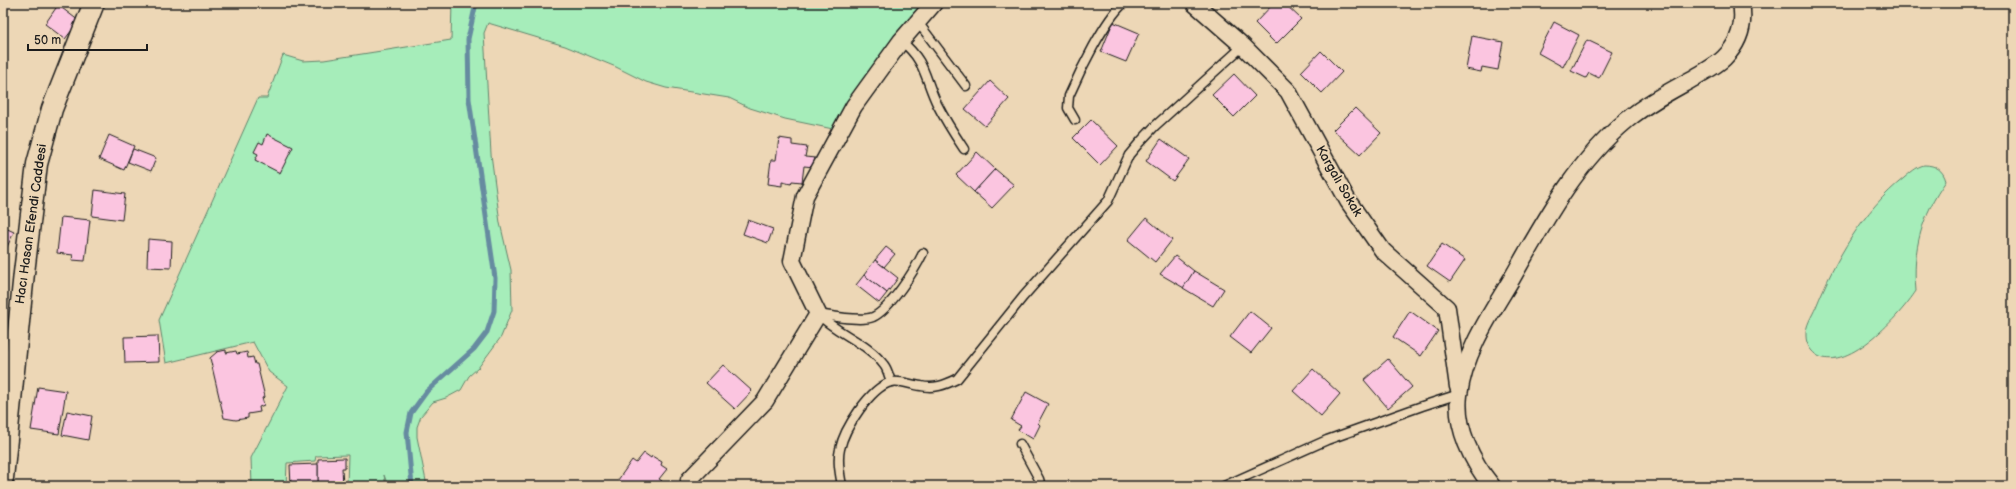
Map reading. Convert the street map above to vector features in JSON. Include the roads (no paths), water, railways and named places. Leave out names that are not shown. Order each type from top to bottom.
[{"type":"street","points":[[693,486],[689,480],[765,401],[818,314],[792,261],[805,196],[854,106],[901,41],[934,3]]},
{"type":"street","name":"Kargalı Sokak","points":[[1194,3],[1243,46],[1288,91],[1348,202],[1383,251],[1447,308],[1459,394]]},
{"type":"street","name":"Hacı Hasan Efendi Caddesi","points":[[3,478],[37,164],[52,109],[90,4]]},
{"type":"street","points":[[1492,486],[1474,460],[1466,442],[1459,413],[1459,394],[1463,376],[1476,341],[1556,202],[1573,176],[1607,139],[1628,120],[1646,106],[1723,59],[1741,33],[1742,9]]},
{"type":"lane","points":[[1075,120],[1068,108],[1069,96],[1107,24],[1117,9],[1124,3]]},
{"type":"lane","points":[[917,21],[966,86]]},
{"type":"lane","points":[[901,41],[914,52],[922,64],[946,122],[964,149]]},
{"type":"lane","points":[[842,486],[839,461],[840,448],[847,430],[862,406],[880,387],[891,382],[905,382],[922,387],[935,387],[945,385],[956,379],[1023,297],[1108,201],[1129,155],[1140,142],[1155,126],[1243,46]]},
{"type":"lane","points":[[818,314],[862,319],[873,317],[883,310],[909,277],[923,253]]},
{"type":"lane","points":[[818,314],[826,323],[852,338],[875,356],[885,366],[891,382]]},
{"type":"lane","points":[[1224,486],[1327,440],[1459,394]]},
{"type":"lane","points":[[1020,444],[1039,479],[1041,486]]},
{"type":"waterway","points":[[412,486],[407,432],[411,413],[427,391],[474,349],[487,332],[494,311],[495,278],[469,99],[468,39],[476,3]]}]
